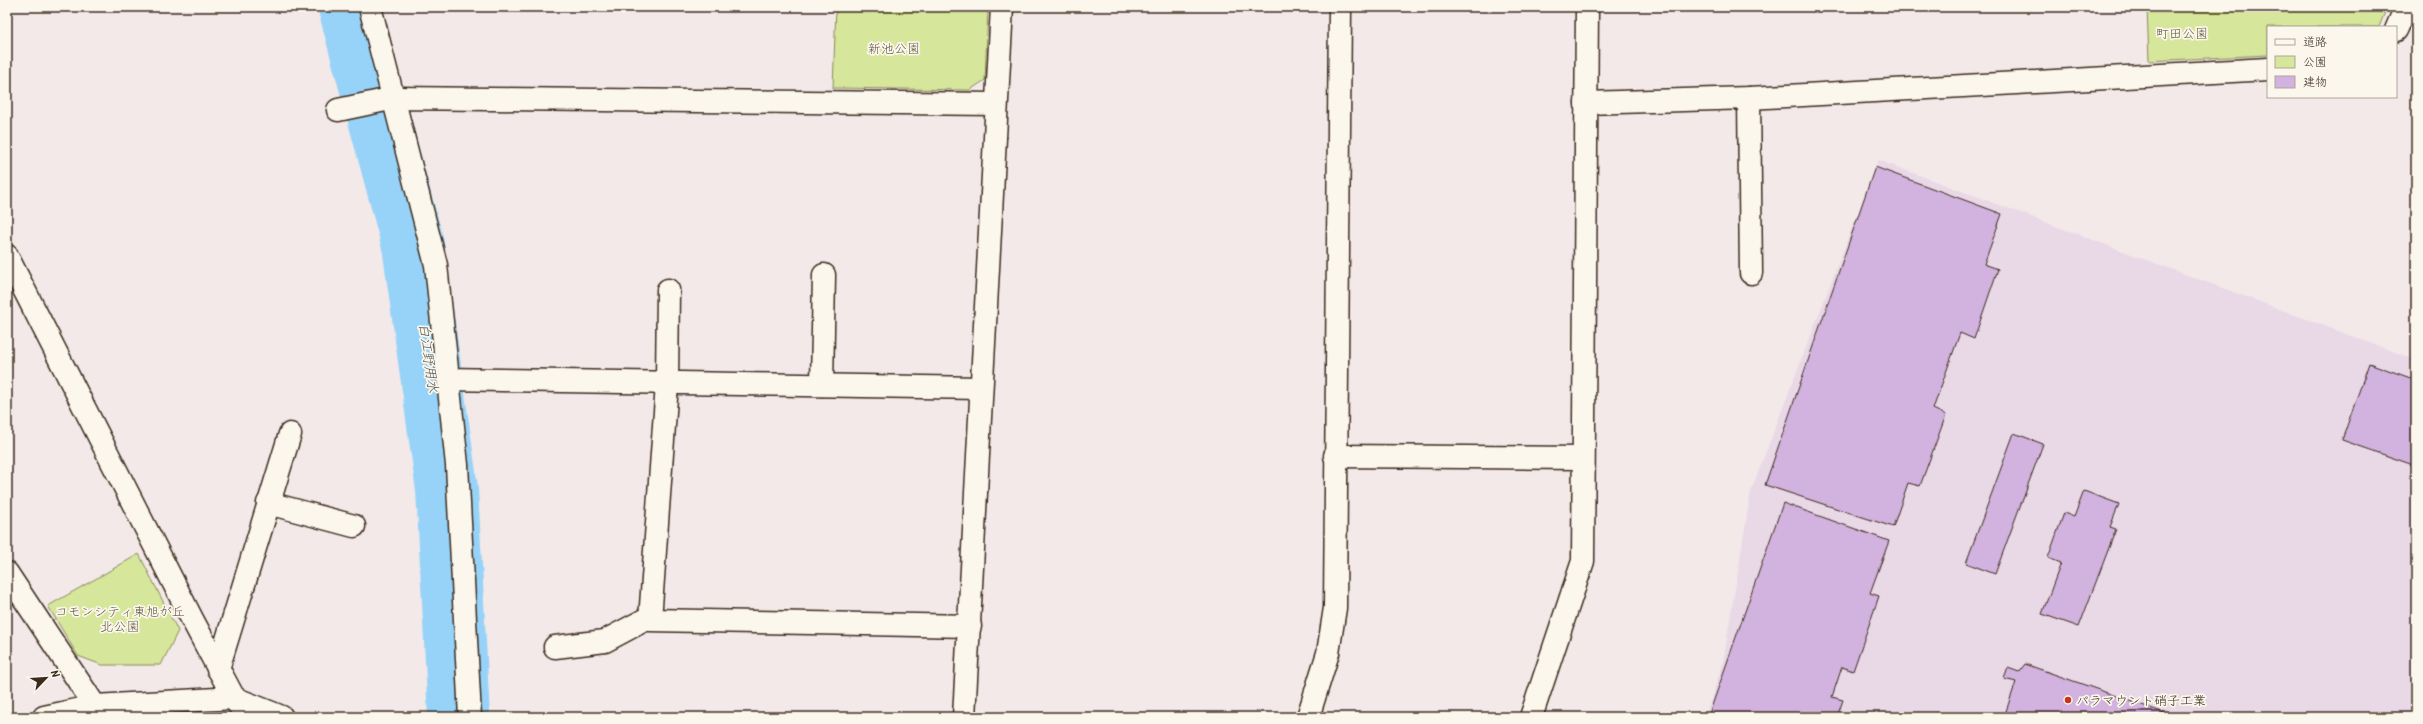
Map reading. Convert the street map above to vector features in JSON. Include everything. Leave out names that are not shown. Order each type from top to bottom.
[{"type":"street","points":[[370,7],[391,98],[436,265],[457,464],[470,717]]},
{"type":"street","points":[[964,717],[970,626],[995,104],[1002,7]]},
{"type":"street","points":[[1308,717],[1328,653],[1335,608],[1335,456],[1340,7]]},
{"type":"street","points":[[1531,717],[1583,562],[1582,458],[1587,7]]},
{"type":"street","points":[[2397,28],[2406,7]]},
{"type":"street","points":[[1586,103],[1748,98],[2267,70]]},
{"type":"street","points":[[338,110],[391,98],[995,104]]},
{"type":"street","points":[[1748,98],[1751,272]]},
{"type":"street","points":[[7,256],[218,669],[234,698],[247,717]]},
{"type":"street","points":[[822,385],[824,275]]},
{"type":"street","points":[[668,290],[667,384],[650,620],[970,626]]},
{"type":"street","points":[[448,379],[667,384],[981,388]]},
{"type":"street","points":[[218,669],[290,434]]},
{"type":"street","points":[[1335,456],[1582,458]]},
{"type":"street","points":[[268,503],[354,526]]},
{"type":"street","points":[[9,581],[95,706]]},
{"type":"street","points":[[555,647],[605,641],[650,617]]},
{"type":"street","points":[[44,717],[95,706],[234,698],[282,717]]},
{"type":"shaded area","name":"パラマウント硝子工業","points":[[1878,160],[2416,360],[2416,717],[1705,717],[1723,663],[1751,491]]},
{"type":"green space","name":"新池公園","points":[[836,7],[988,7],[985,80],[970,90],[833,88]]},
{"type":"green space","name":"町田公園","points":[[2147,7],[2387,7],[2379,26],[2267,26],[2267,55],[2149,61]]},
{"type":"green space","name":"コモンシティ東旭が丘 北公園","points":[[139,554],[178,631],[161,665],[102,665],[78,656],[48,606]]},
{"type":"building","points":[[1875,167],[2002,214],[1984,264],[1998,269],[1974,339],[1960,333],[1933,409],[1946,415],[1920,486],[1908,483],[1893,527],[1765,485]]},
{"type":"building","points":[[2369,363],[2416,380],[2416,466],[2342,440]]},
{"type":"building","points":[[2014,433],[2043,444],[1995,574],[1966,563]]},
{"type":"building","points":[[2084,491],[2119,504],[2110,527],[2116,529],[2079,627],[2042,614],[2061,563],[2048,558],[2064,513],[2074,517]]},
{"type":"building","points":[[1783,503],[1889,541],[1870,593],[1879,596],[1853,671],[1842,667],[1832,697],[1843,700],[1837,717],[1708,717]]},
{"type":"building","name":"パラマウント硝子工業","points":[[2025,664],[2176,717],[2004,717],[2016,682],[2004,679],[2008,668],[2019,672]]},
{"type":"waterway","name":"白江野用水","points":[[349,7],[413,245],[447,489],[459,717]]},
{"type":"place","name":"パラマウント硝子工業","points":[[2068,700]]}]
